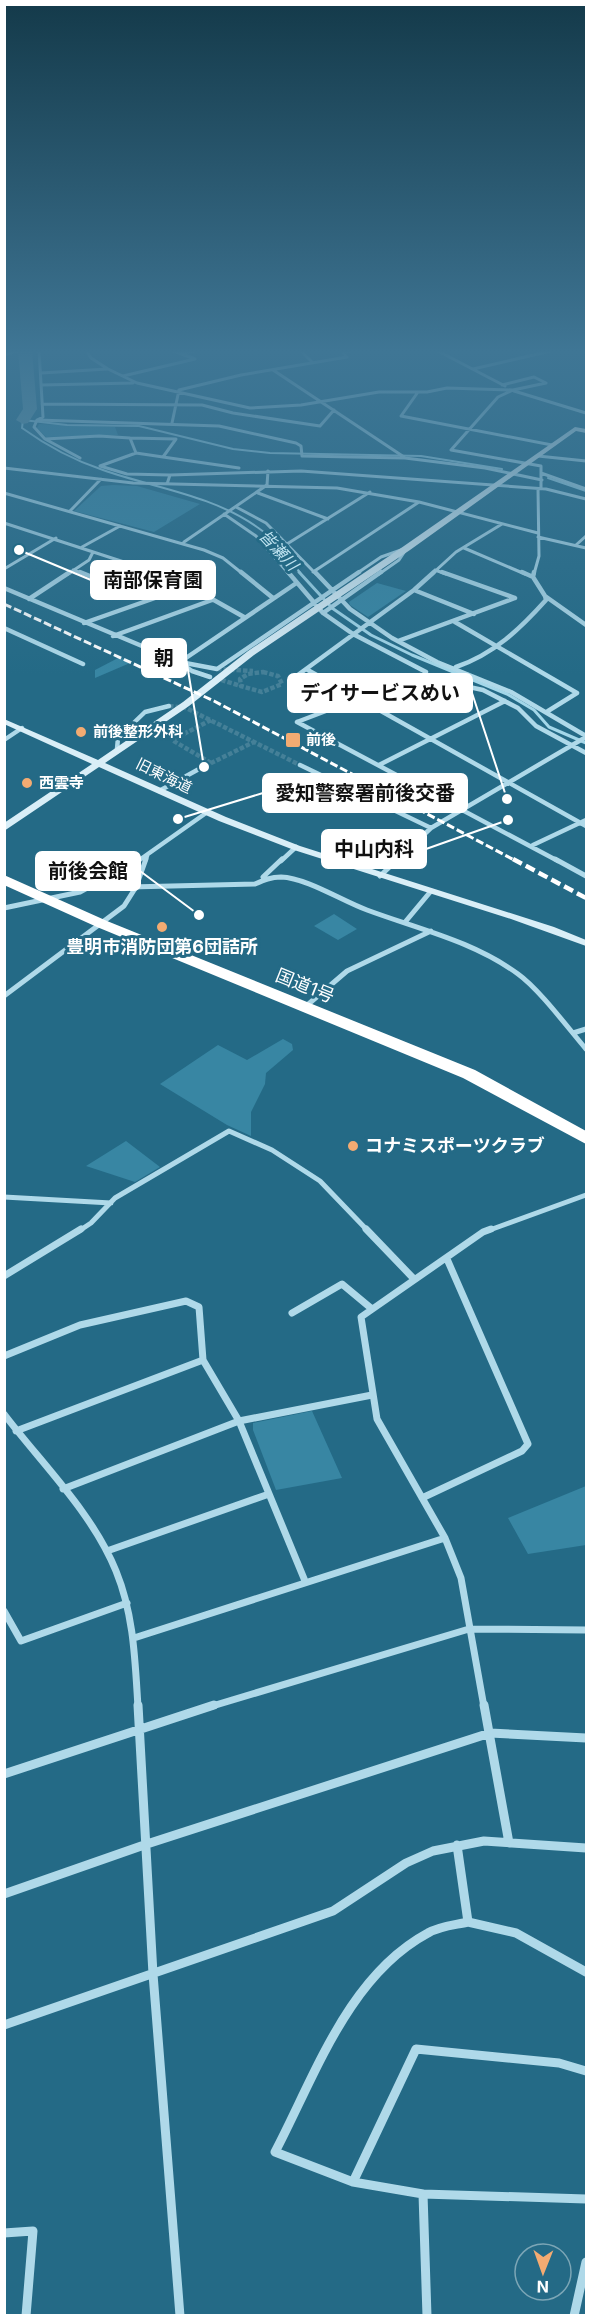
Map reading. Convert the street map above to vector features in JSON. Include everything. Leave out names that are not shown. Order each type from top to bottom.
[{"type":"highway","name":"国道1号","points":[[4,879],[102,924],[469,1074],[586,1138]]},
{"type":"street","points":[[121,458],[100,466],[128,474],[170,475],[251,470]]},
{"type":"street","points":[[172,458],[251,470],[435,479],[538,489],[586,499]]},
{"type":"street","points":[[417,458],[542,480]]},
{"type":"street","points":[[501,458],[541,466],[541,488],[538,489],[539,556],[533,577]]},
{"type":"street","points":[[4,828],[186,704],[250,653],[407,548],[535,458]]},
{"type":"street","points":[[560,458],[586,461]]},
{"type":"street","points":[[4,468],[134,483],[313,486],[369,492],[457,512],[586,548]]},
{"type":"street","points":[[184,542],[258,493],[267,485],[268,471]]},
{"type":"street","points":[[541,473],[586,489]]},
{"type":"street","points":[[167,484],[170,475]]},
{"type":"street","points":[[70,511],[100,480]]},
{"type":"street","points":[[288,544],[369,492]]},
{"type":"street","points":[[4,493],[184,542],[223,558],[273,598]]},
{"type":"street","points":[[258,493],[328,519]]},
{"type":"street","points":[[313,572],[418,502]]},
{"type":"street","points":[[236,507],[246,510],[277,532],[331,591],[339,603],[367,624],[422,654],[497,684],[548,711],[586,737],[431,828],[380,876]]},
{"type":"street","points":[[224,514],[256,536],[295,584],[324,612],[354,633],[426,672],[297,722],[533,845],[586,876]]},
{"type":"street","points":[[4,523],[154,571],[189,586],[244,617]]},
{"type":"street","points":[[291,680],[414,590],[435,570],[464,548],[502,524]]},
{"type":"street","points":[[82,547],[120,525]]},
{"type":"street","points":[[576,545],[586,536]]},
{"type":"street","points":[[4,569],[56,538]]},
{"type":"street","points":[[4,588],[113,636],[180,662],[217,669],[381,557],[407,548]]},
{"type":"street","points":[[324,612],[399,560],[407,548]]},
{"type":"street","points":[[464,548],[533,577],[545,596],[586,625]]},
{"type":"street","points":[[29,599],[89,560],[93,552]]},
{"type":"street","points":[[73,570],[119,586],[148,600]]},
{"type":"street","points":[[398,641],[455,622],[515,598],[435,570]]},
{"type":"street","points":[[180,662],[295,584]]},
{"type":"street","points":[[83,623],[189,586]]},
{"type":"street","points":[[414,590],[474,614]]},
{"type":"street","points":[[455,667],[478,660],[523,627],[546,600],[545,596]]},
{"type":"street","points":[[113,636],[212,600]]},
{"type":"street","points":[[455,622],[577,693],[548,711]]},
{"type":"street","points":[[4,628],[83,664]]},
{"type":"street","points":[[180,662],[192,671],[210,677]]},
{"type":"street","points":[[306,669],[585,823]]},
{"type":"street","points":[[418,676],[428,680],[472,687],[505,701],[525,714],[536,726],[575,744],[586,753]]},
{"type":"street","points":[[379,765],[505,701]]},
{"type":"street","points":[[117,749],[118,738],[145,712],[169,706]]},
{"type":"street","name":"旧東海道","points":[[4,721],[101,762],[206,813],[296,848],[380,876],[538,923],[586,943]]},
{"type":"street","points":[[4,740],[22,728]]},
{"type":"street","points":[[300,765],[431,828]]},
{"type":"street","points":[[159,791],[199,769]]},
{"type":"street","points":[[4,908],[49,900],[88,888],[147,856],[206,813]]},
{"type":"street","points":[[533,845],[585,823]]},
{"type":"street","points":[[259,882],[296,848]]},
{"type":"street","points":[[4,996],[124,906],[136,887],[147,856]]},
{"type":"street","points":[[88,888],[255,884],[268,878],[283,878],[303,883],[367,910],[406,921],[483,952],[520,975],[586,1049]]},
{"type":"street","points":[[406,921],[431,891]]},
{"type":"street","points":[[305,1008],[348,971],[431,931]]},
{"type":"street","points":[[573,1033],[586,1029]]},
{"type":"street","points":[[4,1276],[91,1223],[111,1203],[229,1131],[272,1150],[320,1181],[414,1279]]},
{"type":"street","points":[[509,1843],[461,1578],[445,1538],[377,1419],[361,1317],[483,1232],[586,1195]]},
{"type":"street","points":[[4,1197],[111,1203]]},
{"type":"street","points":[[422,1498],[522,1451],[528,1444],[447,1259]]},
{"type":"street","points":[[292,1313],[342,1284],[372,1309]]},
{"type":"street","points":[[4,1356],[80,1325],[186,1301],[199,1306],[203,1360],[239,1421],[305,1581]]},
{"type":"street","points":[[16,1431],[203,1360]]},
{"type":"street","points":[[63,1489],[239,1421],[372,1395]]},
{"type":"street","points":[[4,1414],[63,1489],[107,1551],[127,1603],[134,1638],[153,1974],[180,2316]]},
{"type":"street","points":[[107,1551],[269,1494]]},
{"type":"street","points":[[134,1638],[305,1581],[445,1538]]},
{"type":"street","points":[[4,1611],[21,1641],[127,1603]]},
{"type":"street","points":[[4,1774],[139,1728],[469,1629],[586,1630]]},
{"type":"street","points":[[4,1894],[147,1844],[490,1733],[586,1738]]},
{"type":"street","points":[[4,2025],[333,1911],[406,1863],[433,1851],[484,1841],[586,1848]]},
{"type":"street","points":[[457,1845],[468,1922]]},
{"type":"street","points":[[586,1972],[515,1930],[495,1924],[468,1922],[429,1932],[401,1951],[353,2003],[275,2152],[353,2182],[423,2194],[586,2199]]},
{"type":"street","points":[[353,2182],[416,2049],[559,2062],[586,2071]]},
{"type":"street","points":[[423,2194],[427,2316]]},
{"type":"street","points":[[4,2233],[33,2231],[26,2316]]},
{"type":"street","points":[[574,2316],[586,2262]]},
{"type":"shaded area","points":[[101,486],[137,486],[200,504],[154,532],[74,511]]},
{"type":"shaded area","points":[[377,583],[406,591],[368,617],[349,602]]},
{"type":"shaded area","points":[[120,657],[130,663],[95,678],[95,670]]},
{"type":"shaded area","points":[[334,914],[357,929],[338,940],[314,926]]},
{"type":"shaded area","points":[[283,1039],[292,1044],[293,1050],[266,1073],[265,1084],[251,1112],[251,1136],[227,1125],[160,1084],[218,1045],[247,1060]]},
{"type":"shaded area","points":[[126,1141],[160,1167],[135,1182],[86,1166]]},
{"type":"shaded area","points":[[312,1411],[342,1478],[276,1490],[253,1430],[253,1423]]},
{"type":"shaded area","points":[[586,1486],[586,1545],[528,1554],[508,1518]]},
{"type":"waterway","points":[[74,458],[103,470],[182,493],[240,516],[270,537],[301,574]]},
{"type":"waterway","points":[[435,458],[502,469]]},
{"type":"waterway","points":[[548,478],[586,491]]},
{"type":"waterway","name":"皆瀬川","points":[[299,572],[332,608],[371,635],[412,655],[507,694],[534,710],[549,727],[586,743]]},
{"type":"tunnel","points":[[217,669],[253,671]]},
{"type":"tunnel","points":[[263,672],[278,676],[282,684],[262,692],[241,686],[240,679],[248,674],[263,672]]},
{"type":"tunnel","points":[[215,678],[241,686]]},
{"type":"tunnel","points":[[169,706],[186,708],[211,720]]},
{"type":"tunnel","points":[[211,720],[254,742]]},
{"type":"tunnel","points":[[211,720],[172,740],[211,763]]},
{"type":"tunnel","points":[[199,769],[254,742]]},
{"type":"tunnel","points":[[254,742],[300,765]]},
{"type":"railway","points":[[4,604],[214,701],[516,861]]},
{"type":"railway","points":[[513,859],[586,898]]},
{"type":"place","name":"南部保育園","points":[[19,550]]},
{"type":"place","name":"前後整形外科","points":[[81,732]]},
{"type":"place","name":"前後","points":[[293,740]]},
{"type":"place","name":"朝","points":[[204,767]]},
{"type":"place","name":"西雲寺","points":[[27,783]]},
{"type":"place","name":"デイサービスめい","points":[[507,799]]},
{"type":"place","name":"愛知警察署前後交番","points":[[178,819]]},
{"type":"place","name":"中山内科","points":[[508,820]]},
{"type":"place","name":"前後会館","points":[[199,915]]},
{"type":"place","name":"豊明市消防団第6団詰所","points":[[162,927]]},
{"type":"place","name":"コナミスポーツクラブ","points":[[353,1146]]}]
